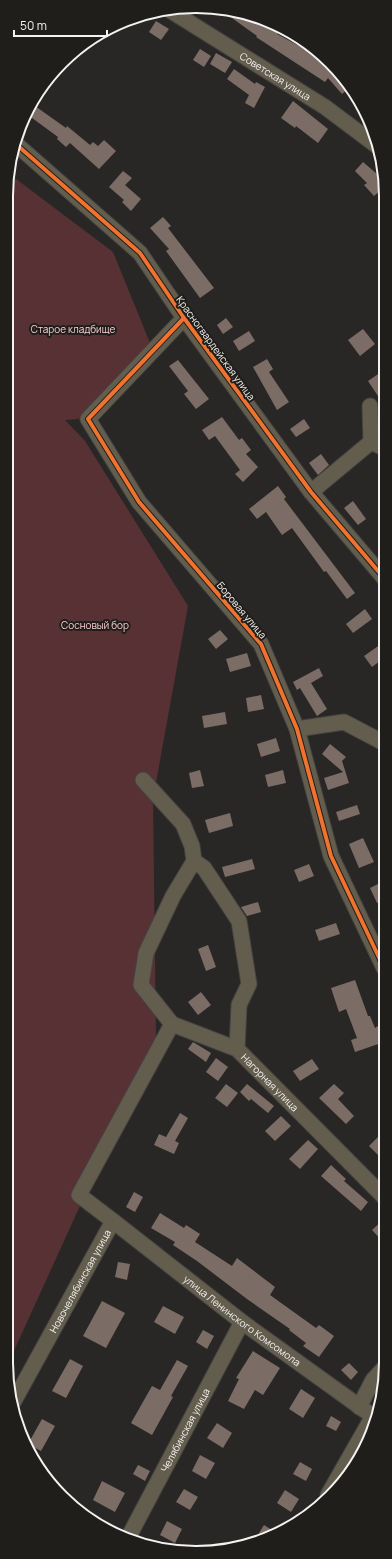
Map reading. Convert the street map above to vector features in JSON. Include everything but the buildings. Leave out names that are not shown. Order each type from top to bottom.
[{"type":"street","name":"Советская улица","points":[[176,14],[325,107],[370,141]]},
{"type":"street","name":"Красногвардейская улица","points":[[20,147],[140,254],[184,318],[311,492],[379,572]]},
{"type":"street","name":"Боровая улица","points":[[184,318],[88,419],[139,502],[261,644],[297,729],[331,856],[379,957]]},
{"type":"street","points":[[311,492],[378,445],[370,406]]},
{"type":"street","points":[[297,729],[344,722],[379,740]]},
{"type":"street","points":[[143,780],[183,824],[192,846],[194,861],[169,903],[146,953],[144,966],[142,985],[172,1024]]},
{"type":"street","points":[[194,861],[204,868],[239,921],[249,984],[239,1005],[237,1050]]},
{"type":"street","name":"Нагорная улица","points":[[172,1024],[237,1050],[379,1191]]},
{"type":"street","name":"Новочелябинская улица","points":[[17,1396],[113,1221],[79,1196],[172,1024]]},
{"type":"street","name":"улица Ленинского Комсомола","points":[[113,1221],[242,1322],[371,1415]]},
{"type":"street","name":"Челябинская улица","points":[[130,1534],[242,1322]]},
{"type":"street","points":[[359,1407],[373,1380],[379,1373]]},
{"type":"street","points":[[337,1480],[366,1431]]},
{"type":"green space","name":"Сосновый бор","points":[[14,178],[113,252],[150,343],[78,419],[65,420],[85,441],[188,606],[153,799],[156,1039],[13,1353]]},
{"type":"cycle path","points":[[20,147],[140,253],[184,318],[311,492],[379,572]]},
{"type":"cycle path","points":[[184,318],[88,419],[139,502],[261,644],[297,729],[331,856],[379,957]]},
{"type":"park label","name":"Старое кладбище","points":[[73,329]]}]
